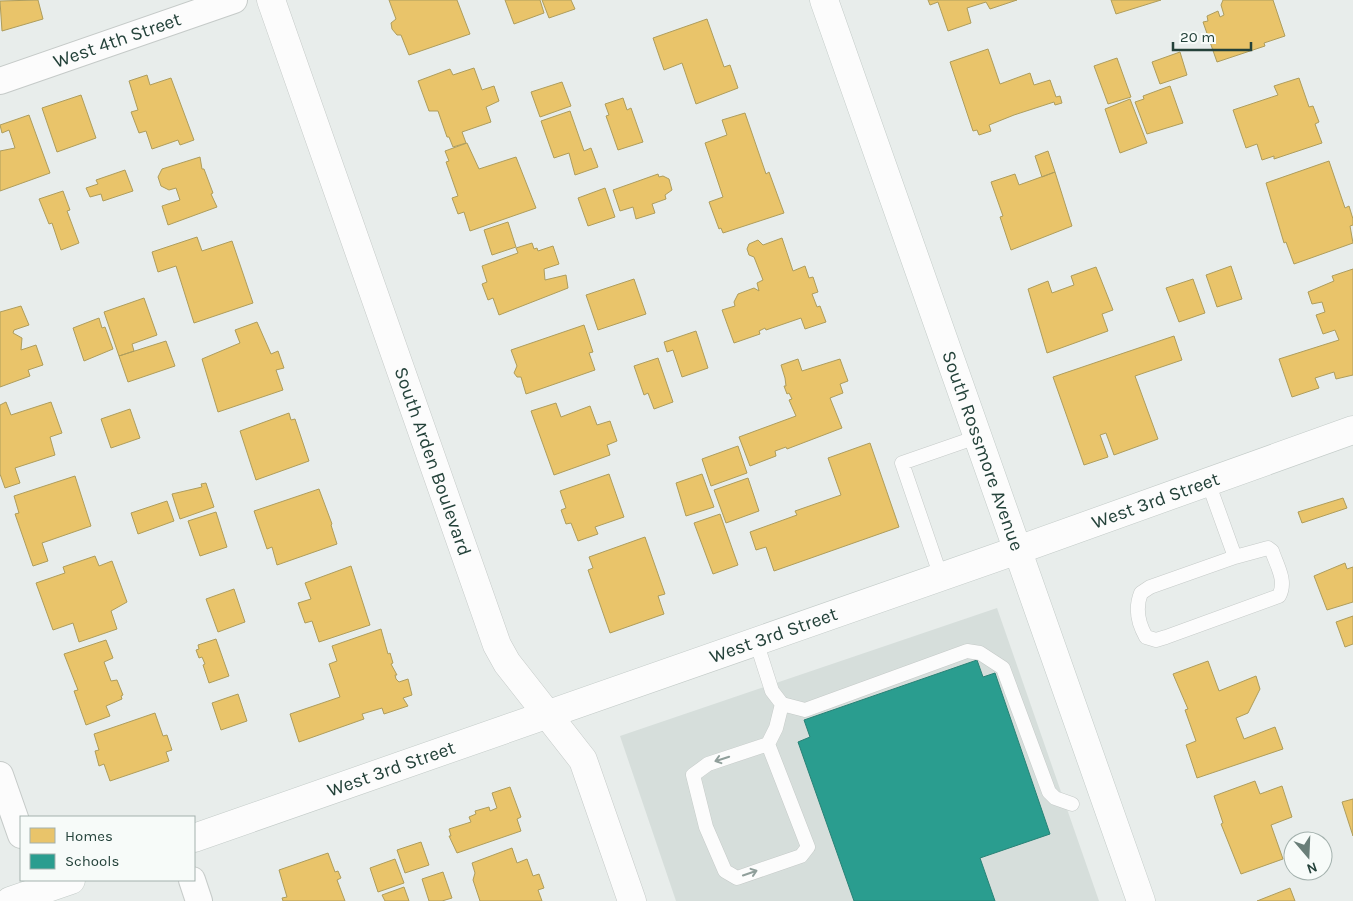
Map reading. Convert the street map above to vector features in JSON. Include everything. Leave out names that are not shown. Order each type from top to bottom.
[{"type":"main road","name":"South Arden Boulevard","points":[[271,0],[497,645],[507,663],[583,760],[632,901]]},
{"type":"main road","name":"South Rossmore Avenue","points":[[824,0],[1141,901]]},
{"type":"main road","name":"West 3rd Street","points":[[195,838],[1018,550],[1353,430]]},
{"type":"main road","points":[[10,901],[39,885],[65,881]]},
{"type":"street","name":"West 4th Street","points":[[0,81],[234,0]]},
{"type":"street","points":[[0,775],[20,832]]},
{"type":"street","points":[[192,881],[199,901]]},
{"type":"lane","points":[[941,577],[902,463],[977,437]]},
{"type":"lane","points":[[1208,482],[1235,557]]},
{"type":"lane","points":[[1268,548],[1272,551],[1283,582],[1283,589],[1279,596],[1166,637],[1156,640],[1146,637],[1141,629],[1137,609],[1141,593],[1150,587],[1235,557],[1260,549],[1268,548]]},
{"type":"lane","points":[[756,641],[772,691],[782,704],[805,710],[966,651],[980,653],[1003,668],[1049,792],[1056,798],[1072,804]]},
{"type":"lane","points":[[768,744],[808,847],[801,856],[737,878],[725,871],[706,827],[693,775],[708,764],[768,744],[776,728],[782,704]]},
{"type":"shaded area","points":[[997,608],[1099,901],[676,901],[620,736]]},
{"type":"building: Homes","points":[[38,0],[43,19],[2,31],[0,1]]},
{"type":"building: Homes","points":[[389,0],[457,0],[470,34],[409,55],[401,35],[397,35],[392,29],[391,23],[396,19]]},
{"type":"building: Homes","points":[[505,0],[540,0],[544,13],[514,24]]},
{"type":"building: Homes","points":[[542,0],[571,0],[575,9],[549,18]]},
{"type":"building: Homes","points":[[928,0],[1017,0],[990,9],[986,2],[967,8],[971,23],[948,31],[938,2],[930,5]]},
{"type":"building: Homes","points":[[1111,0],[1161,0],[1116,14]]},
{"type":"building: Homes","points":[[1223,0],[1273,0],[1285,36],[1264,43],[1265,46],[1217,62],[1203,22],[1208,21],[1207,16],[1218,11],[1220,17],[1224,15],[1221,5]]},
{"type":"building: Homes","points":[[707,19],[724,67],[730,65],[738,88],[696,104],[682,63],[664,70],[653,38]]},
{"type":"building: Homes","points":[[988,49],[1000,84],[1030,73],[1034,85],[1050,80],[1056,97],[1060,96],[1062,103],[1055,105],[1054,102],[1014,115],[989,125],[991,131],[979,135],[977,130],[973,131],[950,62]]},
{"type":"building: Homes","points":[[1180,52],[1187,75],[1160,84],[1152,62]]},
{"type":"building: Homes","points":[[1117,58],[1131,97],[1108,104],[1094,66]]},
{"type":"building: Homes","points":[[474,68],[482,90],[494,86],[499,101],[486,107],[491,122],[462,132],[466,143],[453,147],[449,137],[447,137],[438,111],[429,111],[418,81],[450,69],[453,75]]},
{"type":"building: Homes","points":[[147,75],[150,85],[171,78],[194,140],[180,145],[178,140],[152,149],[146,131],[139,133],[131,112],[138,110],[129,81]]},
{"type":"building: Homes","points":[[1299,78],[1309,107],[1313,106],[1319,122],[1315,124],[1322,143],[1274,159],[1274,156],[1262,160],[1257,144],[1246,148],[1233,110],[1278,95],[1274,86]]},
{"type":"building: Homes","points":[[562,82],[571,106],[540,117],[531,92]]},
{"type":"building: Homes","points":[[1170,86],[1183,123],[1147,134],[1135,102],[1144,99],[1143,96]]},
{"type":"building: Homes","points":[[81,95],[96,138],[57,152],[42,108]]},
{"type":"building: Homes","points":[[623,98],[627,110],[631,108],[643,142],[618,150],[606,116],[609,115],[605,104]]},
{"type":"building: Homes","points":[[1130,99],[1147,143],[1120,153],[1105,109]]},
{"type":"building: Homes","points":[[570,111],[584,151],[591,148],[598,167],[575,175],[569,153],[554,158],[541,121]]},
{"type":"building: Homes","points":[[745,113],[766,174],[769,172],[784,213],[723,233],[721,228],[719,229],[709,202],[723,197],[705,143],[727,135],[722,120]]},
{"type":"building: Homes","points":[[29,115],[50,173],[0,191],[0,151],[15,148],[9,130],[2,133],[0,125]]},
{"type":"building: Homes","points":[[467,143],[479,169],[516,157],[536,208],[470,231],[464,212],[458,214],[452,198],[458,196],[446,162],[449,161],[445,151]]},
{"type":"building: Homes","points":[[1048,151],[1055,172],[1042,177],[1035,156]]},
{"type":"building: Homes","points":[[200,157],[202,169],[204,169],[217,207],[168,225],[162,206],[180,200],[176,188],[169,190],[161,186],[158,177],[162,169]]},
{"type":"building: Homes","points":[[1329,161],[1345,208],[1349,206],[1353,219],[1353,225],[1350,226],[1353,243],[1294,264],[1286,242],[1284,243],[1266,183]]},
{"type":"building: Homes","points":[[125,170],[133,191],[103,201],[101,194],[90,197],[86,188],[98,184],[96,180]]},
{"type":"building: Homes","points":[[1055,172],[1072,226],[1011,250],[1000,217],[1003,216],[991,182],[1015,174],[1019,185]]},
{"type":"building: Homes","points":[[658,174],[659,177],[663,176],[669,179],[672,190],[665,195],[666,199],[652,204],[655,213],[636,219],[633,207],[620,211],[613,190]]},
{"type":"building: Homes","points":[[605,188],[615,217],[588,226],[578,198]]},
{"type":"building: Homes","points":[[63,191],[70,210],[67,211],[79,243],[61,250],[52,223],[49,224],[39,199]]},
{"type":"building: Homes","points":[[508,222],[516,247],[492,255],[484,230]]},
{"type":"building: Homes","points":[[197,237],[202,251],[232,241],[253,303],[194,323],[176,266],[158,272],[152,252]]},
{"type":"building: Homes","points":[[782,238],[793,271],[805,266],[809,278],[813,277],[818,292],[812,294],[817,307],[820,306],[826,322],[805,329],[801,318],[766,330],[765,328],[759,331],[760,334],[734,343],[722,310],[735,306],[734,302],[738,294],[754,288],[759,291],[757,283],[763,280],[754,257],[749,255],[747,249],[749,244],[758,240],[763,245]]},
{"type":"building: Homes","points":[[532,243],[534,249],[537,248],[538,251],[553,246],[559,264],[544,269],[545,280],[566,275],[568,288],[499,315],[493,298],[488,300],[482,284],[487,282],[482,266],[518,253],[516,248]]},
{"type":"building: Homes","points":[[1231,266],[1242,299],[1217,307],[1206,275]]},
{"type":"building: Homes","points":[[1096,267],[1113,310],[1102,314],[1108,331],[1047,353],[1028,289],[1048,281],[1052,293],[1074,285],[1071,276]]},
{"type":"building: Homes","points":[[1353,269],[1353,375],[1336,379],[1334,372],[1315,378],[1319,388],[1292,397],[1279,359],[1339,340],[1335,330],[1323,334],[1316,315],[1325,312],[1322,302],[1312,304],[1308,292],[1334,281],[1332,276]]},
{"type":"building: Homes","points":[[634,279],[646,314],[598,330],[586,295]]},
{"type":"building: Homes","points":[[1193,279],[1205,313],[1179,322],[1166,288]]},
{"type":"building: Homes","points":[[144,298],[157,335],[132,344],[134,351],[119,356],[104,312]]},
{"type":"building: Homes","points":[[21,306],[29,325],[14,330],[13,333],[22,338],[21,350],[36,345],[43,365],[28,370],[30,376],[0,387],[0,312]]},
{"type":"building: Homes","points":[[99,318],[102,328],[105,327],[113,349],[84,361],[73,328]]},
{"type":"building: Homes","points":[[257,322],[271,354],[278,351],[284,368],[276,370],[283,390],[218,412],[202,359],[240,343],[235,330]]},
{"type":"building: Homes","points":[[584,325],[593,352],[589,353],[595,370],[526,394],[521,377],[517,377],[514,373],[517,366],[511,350]]},
{"type":"building: Homes","points":[[696,331],[708,368],[682,377],[673,350],[667,352],[664,342]]},
{"type":"building: Homes","points":[[1174,336],[1182,360],[1135,376],[1158,439],[1114,455],[1106,433],[1100,435],[1108,457],[1084,465],[1053,377]]},
{"type":"building: Homes","points":[[166,341],[175,366],[128,382],[119,356]]},
{"type":"building: Homes","points":[[658,358],[673,402],[654,409],[648,393],[644,395],[634,366]]},
{"type":"building: Homes","points":[[798,359],[802,371],[840,359],[848,381],[840,384],[843,393],[830,398],[842,428],[787,449],[786,447],[775,451],[776,456],[750,466],[739,437],[796,416],[789,400],[792,399],[789,393],[787,394],[784,386],[786,386],[785,378],[781,365]]},
{"type":"building: Homes","points":[[6,402],[11,415],[51,402],[62,433],[50,437],[55,455],[15,468],[20,483],[5,488],[0,474],[0,405]]},
{"type":"building: Homes","points":[[556,403],[561,417],[590,406],[597,425],[610,421],[617,441],[607,445],[610,455],[554,475],[531,411]]},
{"type":"building: Homes","points":[[130,409],[140,438],[111,448],[101,419]]},
{"type":"building: Homes","points":[[289,413],[291,420],[295,419],[309,461],[256,480],[240,431]]},
{"type":"building: Homes","points":[[870,443],[899,527],[774,571],[766,547],[756,550],[750,532],[797,515],[795,511],[841,495],[828,458]]},
{"type":"building: Homes","points":[[738,446],[747,473],[711,486],[702,459]]},
{"type":"building: Homes","points":[[609,474],[624,517],[595,527],[598,534],[578,541],[571,523],[566,524],[561,510],[566,508],[560,491]]},
{"type":"building: Homes","points":[[702,474],[714,507],[686,516],[676,483]]},
{"type":"building: Homes","points":[[75,476],[91,526],[42,543],[48,561],[33,566],[15,514],[19,513],[14,496]]},
{"type":"building: Homes","points":[[748,478],[759,511],[726,523],[714,490]]},
{"type":"building: Homes","points":[[206,483],[214,507],[180,519],[172,494],[202,487],[201,484]]},
{"type":"building: Homes","points":[[319,489],[337,544],[277,565],[272,547],[267,549],[254,511]]},
{"type":"building: Homes","points":[[1343,498],[1347,508],[1302,523],[1298,512]]},
{"type":"building: Homes","points":[[167,501],[174,521],[138,534],[131,513]]},
{"type":"building: Homes","points":[[216,512],[227,547],[200,556],[188,521]]},
{"type":"building: Homes","points":[[720,514],[738,565],[713,574],[694,523]]},
{"type":"building: Homes","points":[[645,537],[665,594],[658,596],[664,614],[610,633],[588,570],[593,568],[589,557]]},
{"type":"building: Homes","points":[[95,556],[99,566],[112,561],[127,602],[111,611],[117,629],[79,642],[73,623],[53,630],[36,583],[65,573],[63,567]]},
{"type":"building: Homes","points":[[1345,563],[1347,569],[1353,567],[1353,602],[1327,610],[1314,576]]},
{"type":"building: Homes","points":[[351,566],[370,625],[319,642],[312,621],[305,623],[298,603],[311,599],[305,583]]},
{"type":"building: Homes","points":[[234,589],[245,622],[218,632],[206,599]]},
{"type":"building: Homes","points":[[1353,616],[1353,644],[1345,647],[1336,622]]},
{"type":"building: Homes","points":[[381,629],[388,654],[390,653],[393,663],[391,664],[397,675],[395,675],[396,679],[399,682],[408,679],[412,695],[403,698],[408,706],[384,714],[382,708],[362,714],[364,719],[299,742],[290,714],[340,697],[329,664],[337,661],[332,646]]},
{"type":"building: Homes","points":[[216,639],[229,676],[209,683],[203,665],[205,664],[202,657],[199,658],[196,650],[199,649],[198,645]]},
{"type":"building: Homes","points":[[106,640],[113,658],[104,662],[111,681],[117,680],[123,695],[121,696],[122,699],[106,706],[110,716],[86,725],[74,691],[78,690],[64,654]]},
{"type":"building: Homes","points":[[1208,661],[1219,691],[1256,676],[1260,689],[1248,713],[1236,718],[1244,739],[1275,727],[1283,749],[1197,778],[1186,745],[1196,741],[1185,710],[1188,709],[1173,674]]},
{"type":"building: Homes","points":[[238,694],[247,721],[221,730],[212,703]]},
{"type":"building: Homes","points":[[155,713],[163,736],[167,735],[172,750],[166,752],[169,761],[110,781],[104,764],[99,766],[95,751],[99,750],[94,734]]},
{"type":"building: Homes","points":[[1255,781],[1260,794],[1282,786],[1292,817],[1271,825],[1283,859],[1241,874],[1221,824],[1223,823],[1214,796]]},
{"type":"building: Homes","points":[[510,787],[521,817],[517,819],[521,831],[457,853],[449,836],[451,836],[449,829],[471,822],[469,817],[476,814],[475,811],[489,807],[490,811],[497,808],[492,793]]},
{"type":"building: Homes","points":[[1353,799],[1353,836],[1342,802]]},
{"type":"building: Homes","points":[[421,842],[429,865],[405,873],[397,850]]},
{"type":"building: Homes","points":[[512,848],[517,863],[527,859],[533,876],[539,874],[544,888],[538,890],[542,901],[480,901],[473,880],[475,873],[472,863]]},
{"type":"building: Homes","points":[[328,853],[335,872],[338,871],[341,878],[337,880],[345,901],[283,901],[282,898],[287,897],[279,870]]},
{"type":"building: Homes","points":[[395,859],[404,883],[378,892],[370,868]]},
{"type":"building: Homes","points":[[443,872],[452,898],[442,901],[429,901],[422,879]]},
{"type":"building: Homes","points":[[404,887],[409,901],[385,901],[382,895]]},
{"type":"building: Homes","points":[[1290,888],[1295,901],[1257,901]]},
{"type":"building: Schools","points":[[977,660],[983,677],[995,673],[1050,834],[980,858],[995,901],[854,901],[798,742],[810,737],[804,720]]}]
